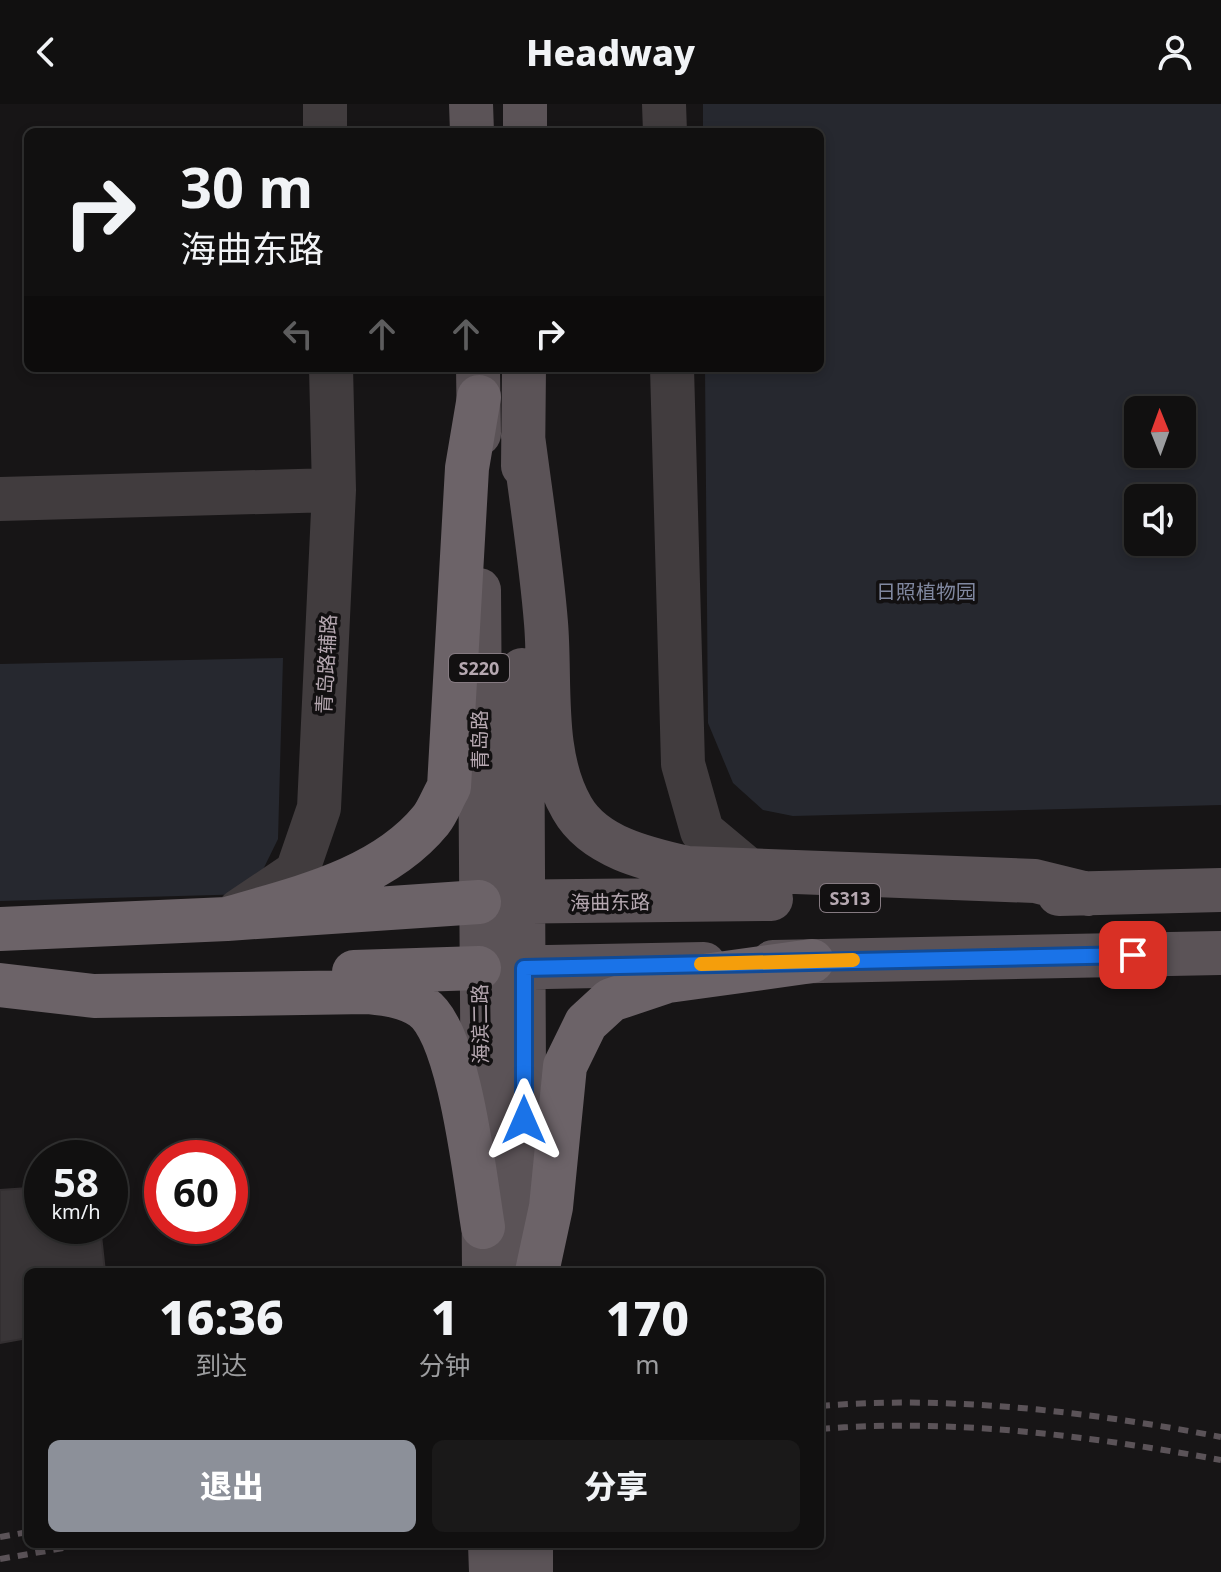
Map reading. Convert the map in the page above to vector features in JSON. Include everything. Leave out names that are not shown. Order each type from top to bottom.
[{"type":"highway","points":[[227,919],[308,895],[369,871],[431,819],[449,787],[467,468],[479,382]]},
{"type":"highway","name":"海曲东路","points":[[0,929],[227,919],[479,902]]},
{"type":"highway","points":[[538,1268],[551,1207],[565,1066],[586,1023],[611,1000],[668,981],[812,961]]},
{"type":"highway","points":[[0,983],[479,968]]},
{"type":"highway","points":[[0,983],[94,996],[368,992],[396,995],[424,1008],[455,1068],[483,1227]]},
{"type":"main road","points":[[471,104],[472,128]]},
{"type":"main road","points":[[525,104],[525,128]]},
{"type":"main road","name":"S220","points":[[524,372],[521,903],[525,1268]]},
{"type":"main road","name":"青岛路","points":[[479,382],[479,968]]},
{"type":"main road","points":[[523,436],[546,621],[555,769],[573,810],[608,842],[639,857],[687,868],[1035,881],[1088,894]]},
{"type":"main road","name":"海曲东路","points":[[479,902],[1221,890]]},
{"type":"main road","points":[[479,968],[1221,953]]},
{"type":"main road","name":"海滨二路","points":[[479,968],[484,1268]]},
{"type":"main road","points":[[490,1548],[491,1572]]},
{"type":"main road","points":[[531,1548],[531,1572]]},
{"type":"street","points":[[325,104],[325,128]]},
{"type":"street","points":[[664,104],[665,128]]},
{"type":"street","name":"青岛路辅路","points":[[227,919],[297,872],[319,808],[334,490],[331,372]]},
{"type":"street","points":[[672,372],[683,764],[702,831],[751,872]]},
{"type":"street","points":[[0,499],[334,490]]},
{"type":"green space","name":"日照植物园","points":[[703,104],[1221,104],[1221,805],[793,816],[763,810],[733,783],[708,723],[705,372],[824,372],[824,128],[703,128]]},
{"type":"green space","points":[[283,658],[278,839],[251,894],[0,901],[0,664]]},
{"type":"building","points":[[24,1188],[24,1244],[102,1244],[105,1268],[24,1268],[24,1339],[0,1343],[0,1190]]},
{"type":"railway","points":[[824,1406],[971,1404],[1072,1413],[1221,1437]]},
{"type":"railway","points":[[824,1429],[921,1426],[1022,1431],[1122,1443],[1221,1460]]},
{"type":"railway","points":[[0,1537],[24,1533]]},
{"type":"railway","points":[[0,1559],[64,1548]]},
{"type":"slow traffic","points":[[701,964],[853,960]]},
{"type":"route","points":[[524,1120],[524,968],[1133,955]]}]
